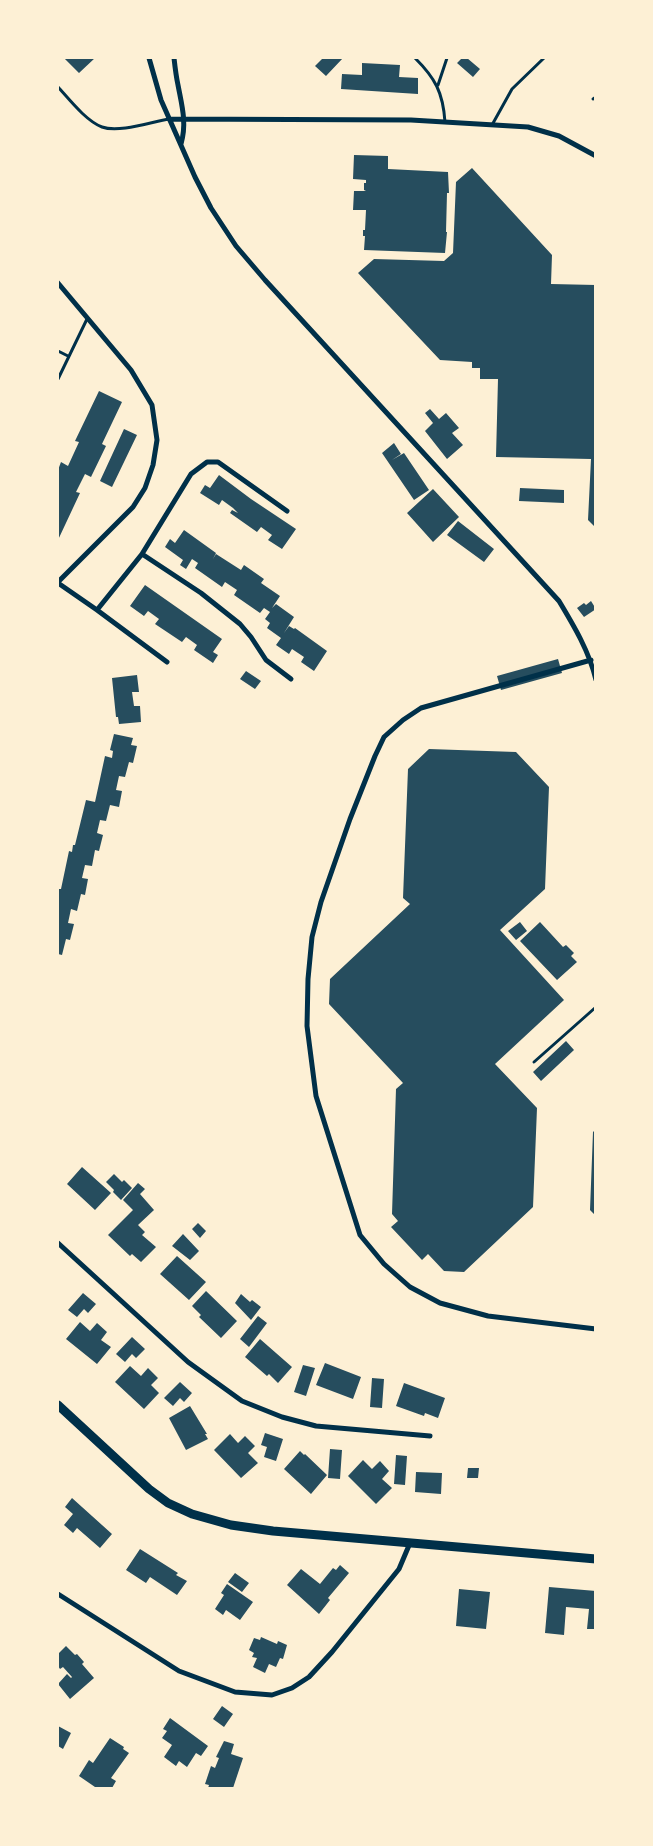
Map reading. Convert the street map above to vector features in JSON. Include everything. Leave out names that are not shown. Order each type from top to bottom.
[{"type":"street","points":[[149,58],[161,100],[194,177],[211,208],[236,246],[559,601],[591,660],[596,680]]},
{"type":"street","points":[[174,58],[177,83],[185,118],[181,144]]},
{"type":"street","points":[[168,118],[445,122],[528,127],[559,136],[596,156]]},
{"type":"street","points":[[58,283],[132,370],[152,404],[157,440],[153,465],[145,488],[133,507],[58,582],[167,662]]},
{"type":"street","points":[[97,610],[142,554],[191,474],[208,462],[218,462],[288,511]]},
{"type":"street","points":[[142,554],[201,593],[240,624],[266,660],[291,679]]},
{"type":"street","points":[[591,660],[421,708],[403,720],[384,738],[350,819],[314,928],[308,979],[308,1026],[316,1096],[336,1161],[360,1235],[384,1264],[410,1287],[440,1302],[488,1316],[596,1329]]},
{"type":"street","points":[[58,1243],[188,1362],[242,1402],[282,1417],[316,1426],[430,1436]]},
{"type":"street","points":[[58,1405],[149,1489],[168,1503],[192,1514],[230,1525],[274,1531],[596,1558]]},
{"type":"street","points":[[58,1594],[179,1671],[235,1692],[272,1695],[292,1688],[309,1677],[332,1652],[399,1569],[410,1542]]},
{"type":"lane","points":[[415,58],[437,86],[444,103],[445,122]]},
{"type":"lane","points":[[437,86],[446,58]]},
{"type":"lane","points":[[492,125],[512,89],[544,58]]},
{"type":"lane","points":[[58,88],[103,128],[132,127],[168,118]]},
{"type":"lane","points":[[58,378],[88,318]]},
{"type":"lane","points":[[58,351],[68,356]]},
{"type":"lane","points":[[534,1062],[596,1007]]},
{"type":"building","points":[[64,58],[95,58],[79,73]]},
{"type":"building","points":[[323,58],[343,58],[326,76],[315,66]]},
{"type":"building","points":[[462,58],[467,58],[480,69],[473,77],[457,63]]},
{"type":"building","points":[[362,63],[400,65],[399,77],[418,78],[418,94],[341,89],[342,74],[362,75]]},
{"type":"building","points":[[354,155],[388,156],[388,169],[448,172],[449,193],[447,193],[445,253],[364,250],[365,236],[363,236],[363,230],[365,230],[366,210],[353,210],[354,191],[366,191],[364,190],[364,183],[366,183],[366,180],[353,179]]},
{"type":"building","points":[[472,168],[552,255],[551,284],[596,285],[596,528],[588,520],[591,459],[496,457],[498,379],[480,379],[480,368],[472,368],[472,362],[440,360],[358,273],[374,259],[444,261],[453,253],[456,182]]},
{"type":"building","points":[[99,391],[122,402],[102,444],[106,446],[91,477],[85,474],[76,492],[80,493],[58,540],[58,470],[61,462],[68,466],[79,442],[75,441]]},
{"type":"building","points":[[430,409],[439,419],[446,413],[459,428],[452,433],[463,445],[447,459],[425,431],[433,423],[425,413]]},
{"type":"building","points":[[124,429],[137,435],[112,487],[100,481]]},
{"type":"building","points":[[394,443],[401,454],[392,460],[404,453],[429,490],[414,500],[382,453]]},
{"type":"building","points":[[219,475],[296,529],[282,549],[268,540],[272,535],[261,527],[257,532],[230,513],[232,510],[238,513],[222,500],[219,505],[200,493],[205,485],[210,488]]},
{"type":"building","points":[[520,488],[564,490],[564,503],[519,501]]},
{"type":"building","points":[[433,489],[459,517],[433,542],[407,513]]},
{"type":"building","points":[[458,521],[494,549],[484,562],[447,535]]},
{"type":"building","points":[[184,530],[216,553],[213,559],[216,554],[241,570],[244,565],[264,579],[261,583],[280,596],[272,608],[276,604],[294,617],[284,633],[289,626],[295,628],[327,651],[314,671],[301,662],[304,657],[292,649],[289,654],[276,645],[281,638],[267,628],[270,623],[265,619],[270,612],[264,608],[260,613],[234,595],[237,590],[225,582],[222,587],[195,568],[198,563],[192,559],[186,569],[180,565],[183,560],[165,547],[170,539],[175,543]]},
{"type":"building","points":[[145,585],[222,639],[213,652],[218,655],[213,663],[194,650],[197,645],[186,637],[182,642],[155,624],[159,619],[148,611],[144,616],[130,606]]},
{"type":"building","points":[[591,601],[596,609],[584,617],[577,608]]},
{"type":"building","points":[[558,659],[562,673],[501,690],[497,676]]},
{"type":"building","points":[[246,671],[261,681],[255,689],[240,679]]},
{"type":"building","points":[[137,675],[139,692],[132,692],[134,706],[140,706],[141,722],[119,724],[118,717],[116,717],[112,678]]},
{"type":"building","points":[[114,734],[133,738],[131,745],[137,746],[133,763],[129,762],[125,777],[119,776],[116,790],[122,791],[119,807],[110,805],[106,821],[100,820],[97,833],[103,835],[99,851],[95,850],[92,866],[85,865],[82,878],[88,879],[85,895],[81,894],[77,911],[71,909],[68,923],[74,924],[70,940],[66,939],[62,955],[58,954],[58,889],[61,889],[69,851],[72,852],[73,845],[75,845],[86,800],[95,802],[105,756],[112,758],[113,751],[110,750]]},
{"type":"building","points":[[429,749],[516,752],[549,787],[545,889],[500,930],[564,1000],[495,1064],[537,1108],[533,1207],[464,1272],[444,1271],[428,1254],[422,1260],[391,1227],[398,1221],[392,1214],[396,1089],[403,1083],[329,1004],[330,979],[410,904],[403,898],[408,769]]},
{"type":"building","points":[[520,922],[527,931],[516,940],[508,931]]},
{"type":"building","points":[[540,922],[563,947],[566,945],[574,953],[571,956],[577,962],[557,980],[520,941]]},
{"type":"building","points":[[566,1041],[574,1050],[541,1081],[533,1072]]},
{"type":"building","points":[[596,1129],[596,1216],[590,1210],[593,1132]]},
{"type":"building","points":[[82,1167],[111,1193],[95,1210],[67,1184]]},
{"type":"building","points":[[114,1174],[132,1188],[121,1200],[106,1182]]},
{"type":"building","points":[[138,1183],[145,1189],[140,1194],[154,1210],[138,1225],[145,1232],[142,1235],[156,1247],[141,1262],[132,1254],[130,1256],[108,1235],[133,1210],[123,1200]]},
{"type":"building","points":[[198,1223],[206,1231],[200,1238],[192,1229]]},
{"type":"building","points":[[183,1234],[199,1251],[190,1260],[172,1246]]},
{"type":"building","points":[[177,1256],[206,1282],[189,1300],[160,1274]]},
{"type":"building","points":[[206,1291],[237,1321],[221,1338],[199,1317],[201,1315],[192,1306]]},
{"type":"building","points":[[83,1293],[96,1304],[88,1313],[84,1309],[77,1317],[68,1310]]},
{"type":"building","points":[[241,1294],[250,1302],[252,1300],[261,1307],[251,1320],[235,1303]]},
{"type":"building","points":[[258,1316],[267,1323],[249,1347],[240,1339]]},
{"type":"building","points":[[80,1322],[90,1331],[97,1323],[107,1332],[101,1340],[111,1347],[97,1364],[66,1339]]},
{"type":"building","points":[[132,1337],[145,1349],[136,1358],[132,1354],[125,1362],[116,1354]]},
{"type":"building","points":[[260,1339],[292,1367],[278,1383],[245,1357]]},
{"type":"building","points":[[325,1363],[361,1377],[353,1399],[316,1385]]},
{"type":"building","points":[[303,1365],[315,1368],[306,1396],[294,1392]]},
{"type":"building","points":[[130,1366],[141,1376],[148,1368],[158,1378],[151,1385],[159,1393],[144,1409],[115,1382]]},
{"type":"building","points":[[372,1378],[384,1379],[382,1408],[370,1407]]},
{"type":"building","points":[[180,1382],[192,1393],[184,1402],[180,1398],[173,1406],[164,1398]]},
{"type":"building","points":[[404,1383],[445,1398],[438,1418],[425,1413],[424,1416],[396,1406]]},
{"type":"building","points":[[190,1406],[207,1434],[205,1434],[208,1439],[186,1450],[169,1418]]},
{"type":"building","points":[[265,1433],[283,1439],[276,1461],[264,1457],[267,1447],[261,1445]]},
{"type":"building","points":[[230,1434],[238,1443],[245,1436],[255,1446],[248,1453],[258,1463],[241,1478],[214,1450]]},
{"type":"building","points":[[330,1449],[342,1450],[340,1479],[328,1478]]},
{"type":"building","points":[[300,1451],[327,1475],[311,1494],[284,1469]]},
{"type":"building","points":[[396,1455],[407,1456],[405,1485],[394,1484]]},
{"type":"building","points":[[363,1460],[372,1469],[380,1461],[389,1471],[382,1479],[392,1488],[376,1504],[348,1476]]},
{"type":"building","points":[[468,1468],[479,1468],[478,1478],[467,1478]]},
{"type":"building","points":[[416,1472],[442,1473],[441,1494],[415,1492]]},
{"type":"building","points":[[72,1498],[112,1534],[100,1548],[77,1528],[73,1533],[64,1525],[73,1514],[65,1507]]},
{"type":"building","points":[[140,1549],[178,1573],[176,1575],[187,1581],[177,1595],[150,1577],[146,1583],[126,1570]]},
{"type":"building","points":[[340,1565],[349,1573],[328,1598],[330,1600],[319,1614],[287,1585],[301,1569],[320,1584],[333,1568],[336,1570]]},
{"type":"building","points":[[235,1573],[249,1583],[242,1592],[228,1582]]},
{"type":"building","points":[[227,1584],[253,1602],[240,1620],[226,1610],[223,1615],[215,1609],[224,1595],[221,1593]]},
{"type":"building","points":[[549,1587],[596,1591],[596,1629],[587,1629],[589,1609],[566,1607],[564,1635],[545,1633]]},
{"type":"building","points":[[459,1589],[490,1592],[486,1629],[456,1626]]},
{"type":"building","points":[[261,1637],[277,1644],[278,1641],[287,1645],[283,1659],[280,1658],[276,1667],[269,1664],[265,1673],[253,1667],[257,1658],[252,1657],[254,1653],[249,1650],[254,1638],[260,1640]]},
{"type":"building","points":[[66,1646],[84,1662],[82,1664],[94,1678],[70,1699],[58,1684],[67,1674],[72,1677],[63,1667],[60,1669],[58,1666],[58,1654]]},
{"type":"building","points":[[222,1706],[233,1714],[224,1727],[213,1719]]},
{"type":"building","points":[[170,1718],[208,1746],[201,1756],[196,1753],[187,1767],[179,1761],[176,1766],[164,1757],[172,1745],[162,1738],[167,1731],[163,1729]]},
{"type":"building","points":[[58,1726],[71,1733],[63,1749],[58,1746]]},
{"type":"building","points":[[110,1738],[124,1747],[123,1749],[129,1753],[111,1778],[116,1781],[112,1788],[94,1788],[79,1776],[89,1760],[93,1763]]},
{"type":"building","points":[[224,1741],[234,1744],[231,1754],[243,1758],[233,1788],[208,1788],[209,1785],[205,1784],[211,1766],[215,1768],[219,1758],[216,1757]]}]
